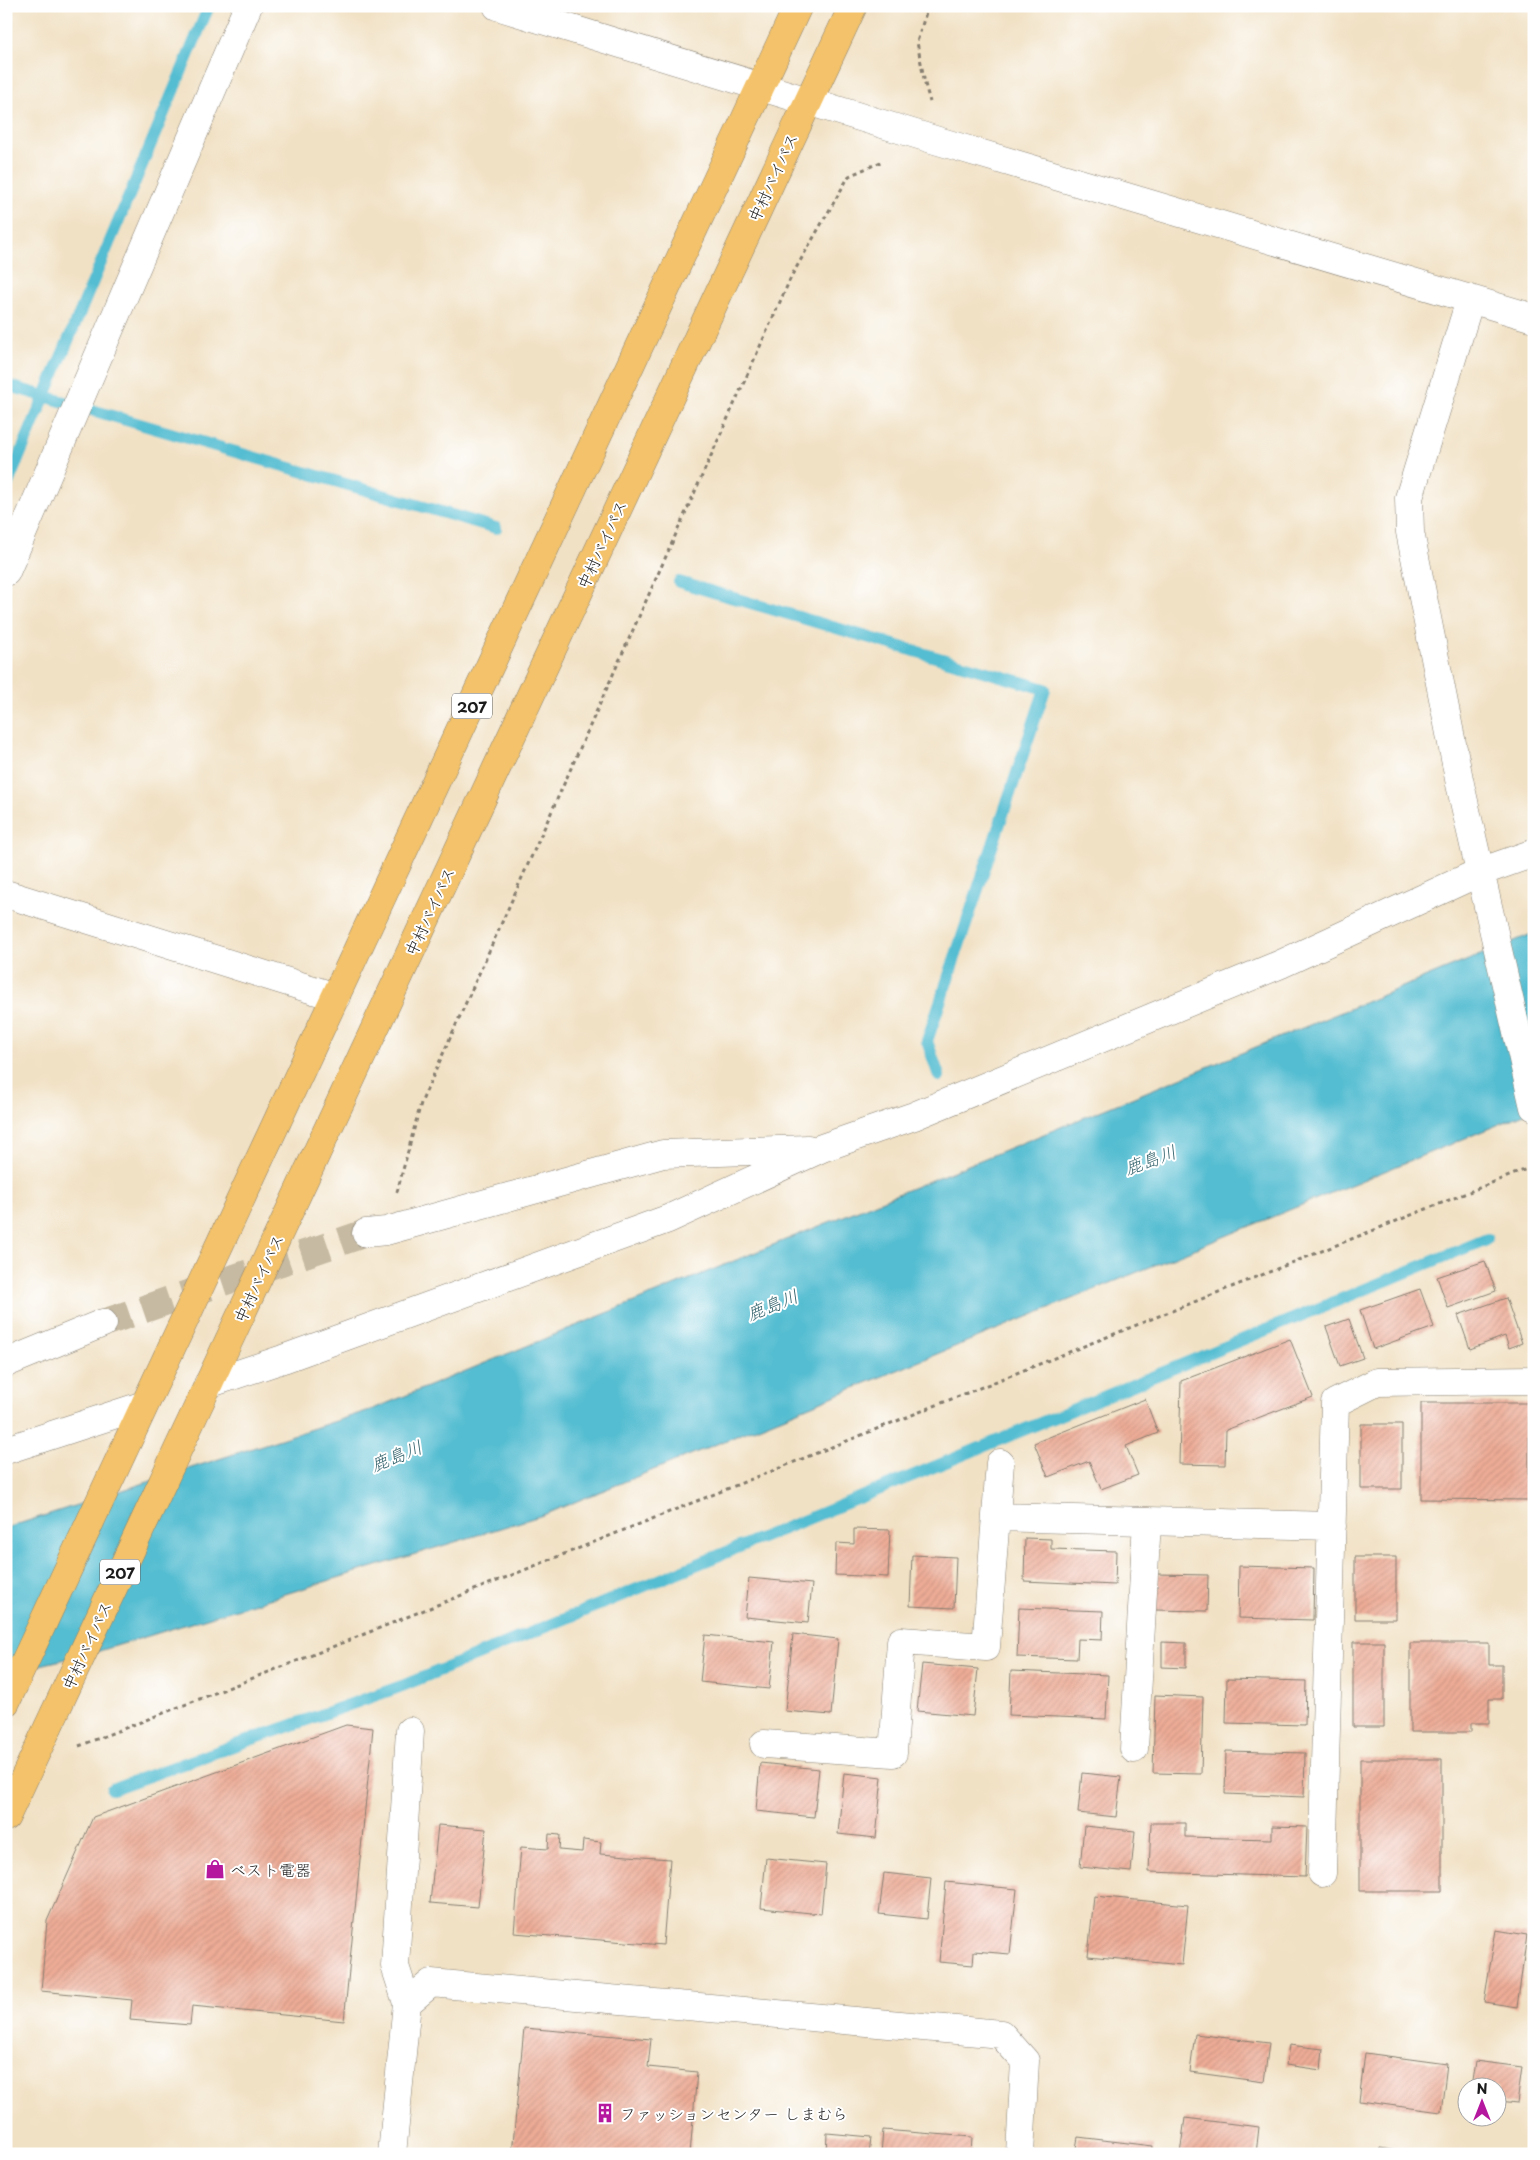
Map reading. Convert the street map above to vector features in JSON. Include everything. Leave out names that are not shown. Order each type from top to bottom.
[{"type":"highway","name":"207","points":[[6,1702],[798,6]]},
{"type":"highway","name":"中村バイパス","points":[[6,1816],[853,6]]},
{"type":"street","points":[[6,572],[248,6]]},
{"type":"street","points":[[497,6],[935,140],[1534,318]]},
{"type":"street","points":[[1470,300],[1409,498],[1410,523],[1460,784],[1534,1107]]},
{"type":"street","points":[[208,1384],[283,1359],[668,1219],[822,1148],[914,1116],[1281,964],[1480,872],[1534,853]]},
{"type":"street","points":[[6,894],[336,997]]},
{"type":"street","points":[[376,1232],[663,1154],[822,1148]]},
{"type":"street","points":[[6,1363],[103,1323]]},
{"type":"street","points":[[1322,1873],[1335,1403],[1377,1382],[1534,1380]]},
{"type":"street","points":[[6,1450],[144,1405]]},
{"type":"street","points":[[764,1744],[892,1753],[901,1641],[986,1647],[1000,1463]]},
{"type":"street","points":[[996,1517],[1332,1526]]},
{"type":"street","points":[[1134,1749],[1147,1521]]},
{"type":"street","points":[[392,2154],[407,2002],[395,1966],[410,1731]]},
{"type":"street","points":[[407,2002],[431,1983],[1001,2034],[1026,2060],[1020,2154]]},
{"type":"path","points":[[376,1232],[421,1103],[792,275],[849,176],[935,140],[934,115],[924,84],[917,42],[928,6]]},
{"type":"path","points":[[33,1760],[88,1743],[283,1667],[1534,1166]]},
{"type":"water","name":"鹿島川","points":[[1534,933],[1534,1110],[543,1515],[96,1652],[6,1673],[6,1528],[373,1409]]},
{"type":"building","points":[[1485,1261],[1496,1291],[1448,1308],[1437,1277]]},
{"type":"building","points":[[1420,1289],[1434,1327],[1373,1349],[1360,1310]]},
{"type":"building","points":[[1506,1298],[1522,1343],[1509,1348],[1505,1336],[1470,1349],[1458,1315]]},
{"type":"building","points":[[1349,1319],[1363,1358],[1340,1366],[1326,1327]]},
{"type":"building","points":[[1290,1339],[1313,1397],[1226,1430],[1225,1465],[1179,1464],[1181,1381]]},
{"type":"building","points":[[1145,1399],[1158,1433],[1126,1446],[1138,1475],[1101,1489],[1089,1461],[1048,1477],[1034,1443]]},
{"type":"building","points":[[1421,1403],[1529,1403],[1529,1500],[1421,1499]]},
{"type":"building","points":[[1361,1424],[1402,1424],[1402,1489],[1361,1489]]},
{"type":"building","points":[[854,1529],[890,1530],[888,1577],[835,1575],[836,1543],[854,1544]]},
{"type":"building","points":[[1025,1538],[1051,1539],[1051,1549],[1116,1551],[1115,1585],[1024,1581]]},
{"type":"building","points":[[912,1555],[956,1557],[954,1608],[910,1606]]},
{"type":"building","points":[[1355,1557],[1396,1557],[1396,1619],[1355,1619]]},
{"type":"building","points":[[1239,1566],[1314,1568],[1313,1620],[1238,1618]]},
{"type":"building","points":[[1156,1574],[1208,1575],[1207,1611],[1155,1610]]},
{"type":"building","points":[[749,1578],[812,1584],[808,1623],[745,1617]]},
{"type":"building","points":[[1019,1608],[1103,1611],[1102,1640],[1078,1639],[1077,1659],[1017,1657]]},
{"type":"building","points":[[793,1634],[838,1639],[831,1715],[785,1711]]},
{"type":"building","points":[[705,1635],[774,1642],[769,1689],[700,1682]]},
{"type":"building","points":[[1162,1642],[1186,1643],[1186,1668],[1162,1667]]},
{"type":"building","points":[[1353,1642],[1384,1642],[1384,1727],[1353,1727]]},
{"type":"building","points":[[1410,1643],[1489,1643],[1489,1665],[1502,1665],[1502,1699],[1489,1699],[1489,1723],[1471,1723],[1471,1732],[1410,1732]]},
{"type":"building","points":[[922,1664],[978,1669],[973,1716],[917,1711]]},
{"type":"building","points":[[1011,1671],[1108,1675],[1106,1719],[1009,1715]]},
{"type":"building","points":[[1227,1679],[1306,1681],[1305,1725],[1226,1723]]},
{"type":"building","points":[[1155,1695],[1203,1697],[1201,1774],[1153,1773]]},
{"type":"building","name":"ベスト電器","points":[[346,1725],[373,1728],[344,2021],[192,2006],[190,2025],[130,2020],[132,2000],[41,1991],[47,1921],[93,1817]]},
{"type":"building","points":[[1226,1751],[1305,1753],[1304,1797],[1225,1794]]},
{"type":"building","points":[[1360,1759],[1442,1759],[1442,1891],[1360,1891]]},
{"type":"building","points":[[760,1763],[819,1769],[814,1817],[756,1811]]},
{"type":"building","points":[[844,1773],[882,1777],[876,1838],[838,1834]]},
{"type":"building","points":[[1082,1773],[1121,1777],[1116,1817],[1078,1813]]},
{"type":"building","points":[[1151,1823],[1185,1823],[1185,1837],[1272,1839],[1272,1826],[1307,1827],[1305,1877],[1149,1872]]},
{"type":"building","points":[[438,1825],[486,1829],[478,1907],[430,1903]]},
{"type":"building","points":[[1084,1826],[1135,1831],[1131,1872],[1080,1867]]},
{"type":"building","points":[[549,1834],[560,1835],[559,1850],[582,1852],[583,1840],[601,1842],[600,1854],[670,1859],[663,1945],[514,1933],[521,1847],[548,1849]]},
{"type":"building","points":[[766,1858],[826,1864],[821,1914],[761,1908]]},
{"type":"building","points":[[884,1873],[931,1878],[927,1919],[879,1914]]},
{"type":"building","points":[[946,1882],[1017,1889],[1010,1954],[974,1951],[973,1965],[939,1962]]},
{"type":"building","points":[[1094,1896],[1188,1905],[1182,1965],[1088,1956]]},
{"type":"building","points":[[1496,1930],[1527,1935],[1517,2007],[1484,2002]]},
{"type":"building","name":"ファッションセンター しまむら","points":[[524,2028],[651,2039],[648,2067],[697,2072],[690,2154],[512,2154]]},
{"type":"building","points":[[1195,2034],[1269,2043],[1264,2082],[1190,2072]]},
{"type":"building","points":[[1289,2045],[1323,2049],[1321,2070],[1286,2065]]},
{"type":"building","points":[[1365,2053],[1447,2064],[1441,2112],[1359,2101]]},
{"type":"building","points":[[1475,2061],[1522,2067],[1517,2104],[1508,2103],[1508,2078],[1472,2078]]},
{"type":"building","points":[[1185,2118],[1259,2127],[1256,2154],[1180,2154]]},
{"type":"building","points":[[883,2130],[972,2137],[971,2154],[881,2154]]},
{"type":"building","points":[[827,2133],[871,2137],[869,2154],[826,2154]]},
{"type":"building","points":[[1078,2137],[1153,2146],[1152,2154],[1075,2154]]},
{"type":"building","points":[[1380,2148],[1412,2153],[1412,2154],[1379,2154]]},
{"type":"waterway","points":[[6,488],[209,6]]},
{"type":"waterway","points":[[6,385],[496,528]]},
{"type":"waterway","points":[[679,582],[1045,689],[927,1041],[939,1076]]},
{"type":"waterway","points":[[112,1789],[402,1686],[1487,1239]]},
{"type":"tunnel","points":[[103,1323],[366,1233]]},
{"type":"place","name":"ベスト電器","points":[[215,1869]]},
{"type":"place","name":"ファッションセンター しまむら","points":[[605,2113]]}]
